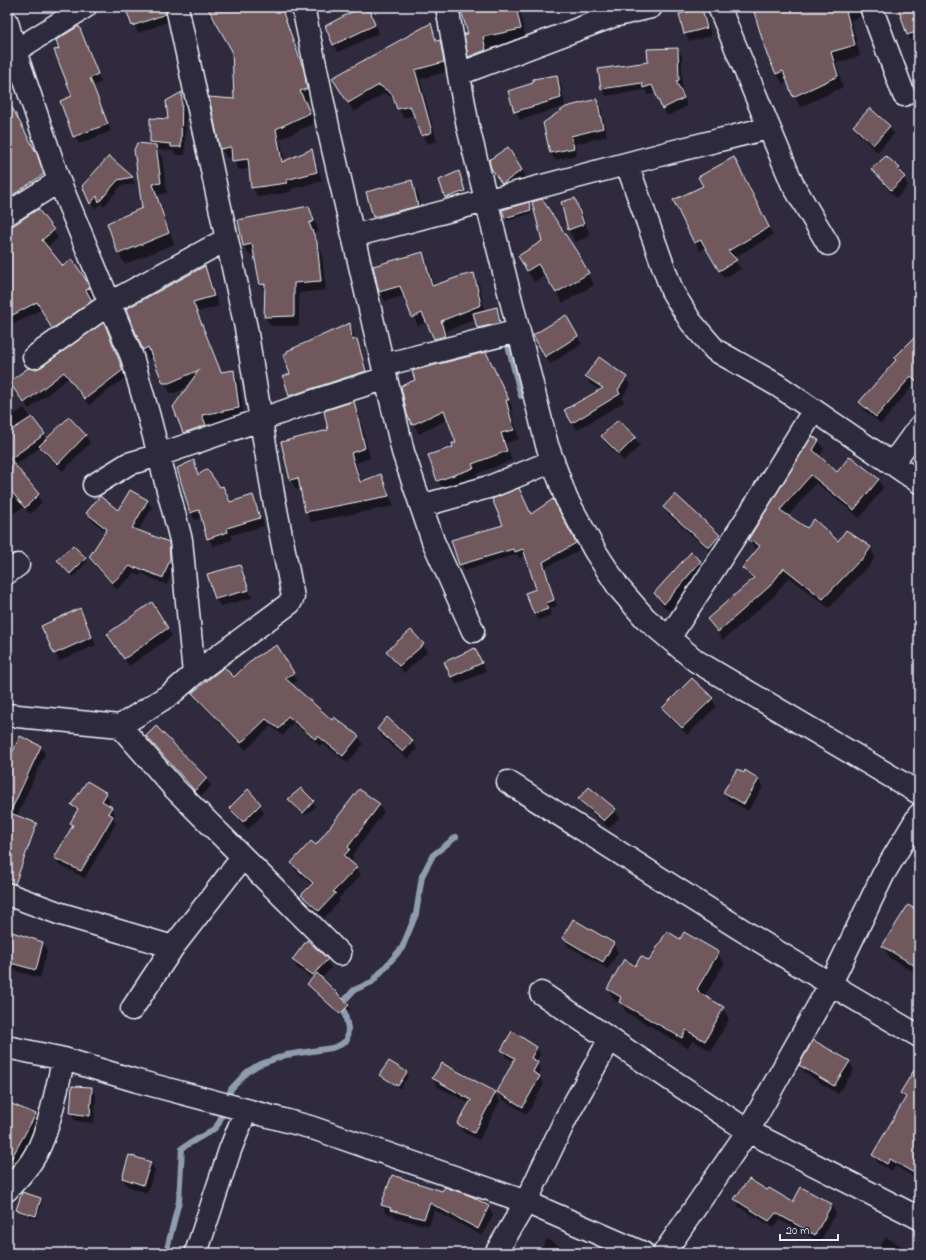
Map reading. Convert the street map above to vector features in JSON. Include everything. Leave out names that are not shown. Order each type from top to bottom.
[{"type":"street","points":[[11,54],[84,7]]},
{"type":"street","points":[[7,715],[120,726],[171,694],[194,674],[290,603],[293,597],[273,494],[246,328],[177,7]]},
{"type":"street","points":[[303,7],[353,236],[403,452],[434,540],[473,631]]},
{"type":"street","points":[[446,7],[468,126],[547,445],[566,498],[594,551],[619,588],[645,618],[696,661],[919,793]]},
{"type":"street","points":[[459,74],[613,16],[651,7]]},
{"type":"street","points":[[719,7],[768,128],[792,182],[828,244]]},
{"type":"street","points":[[871,7],[904,95]]},
{"type":"street","points":[[7,22],[11,54],[60,180],[132,357],[160,456],[181,540],[194,674]]},
{"type":"street","points":[[353,236],[486,200],[768,128]]},
{"type":"street","points":[[627,164],[672,291],[691,322],[715,350],[777,385],[919,482]]},
{"type":"street","points":[[7,214],[60,180]]},
{"type":"street","points":[[34,357],[110,303],[227,239]]},
{"type":"street","points":[[94,485],[128,464],[160,456],[261,421],[385,372],[518,331]]},
{"type":"street","points":[[669,638],[758,501],[814,410]]},
{"type":"street","points":[[892,464],[919,427]]},
{"type":"street","points":[[421,506],[492,486],[553,461]]},
{"type":"street","points":[[120,726],[175,789],[340,954]]},
{"type":"street","points":[[508,782],[830,985],[919,1036]]},
{"type":"street","points":[[664,1253],[748,1131],[830,985],[884,873],[919,815]]},
{"type":"street","points":[[132,1010],[173,947],[243,857]]},
{"type":"street","points":[[7,894],[61,914],[173,947]]},
{"type":"street","points":[[541,993],[748,1131],[919,1218]]},
{"type":"street","points":[[496,1253],[526,1202],[566,1118],[610,1039]]},
{"type":"street","points":[[7,1047],[64,1059],[137,1081],[310,1127],[526,1202],[643,1253]]},
{"type":"street","points":[[7,1190],[31,1162],[38,1150],[44,1134],[64,1059]]},
{"type":"street","points":[[196,1253],[230,1150],[246,1110]]},
{"type":"building","points":[[125,7],[165,7],[166,14],[132,26]]},
{"type":"building","points":[[207,7],[281,7],[304,70],[307,89],[300,91],[310,113],[276,129],[282,162],[312,149],[317,172],[286,180],[287,183],[251,188],[248,159],[232,161],[231,147],[220,149],[209,97],[234,99],[232,51]]},
{"type":"building","points":[[361,7],[369,7],[375,25],[333,45],[325,26]]},
{"type":"building","points":[[460,7],[516,7],[521,29],[483,37],[486,50],[468,57],[464,34],[468,34]]},
{"type":"building","points":[[771,7],[845,7],[855,45],[831,52],[838,76],[793,97],[783,71],[776,74],[767,55],[754,12]]},
{"type":"building","points":[[898,7],[919,7],[919,31],[907,35]]},
{"type":"building","points":[[702,8],[707,28],[684,34],[679,14]]},
{"type":"building","points":[[431,23],[436,41],[440,40],[444,62],[415,70],[432,132],[422,136],[410,106],[397,109],[392,94],[379,85],[348,103],[332,78]]},
{"type":"building","points":[[79,26],[98,74],[90,78],[108,124],[73,137],[60,101],[72,96],[54,50],[59,49],[56,40]]},
{"type":"building","points":[[678,48],[679,80],[676,81],[684,98],[662,109],[652,85],[643,88],[642,83],[601,89],[598,69],[648,62],[647,49]]},
{"type":"building","points":[[557,75],[561,98],[514,112],[508,91],[533,83],[533,79]]},
{"type":"building","points":[[182,92],[181,147],[171,147],[171,144],[150,142],[150,118],[168,119],[166,101]]},
{"type":"building","points":[[7,98],[37,154],[44,174],[7,199]]},
{"type":"building","points":[[597,99],[603,128],[571,136],[574,148],[550,153],[543,123],[566,107]]},
{"type":"building","points":[[870,108],[890,126],[873,145],[853,126]]},
{"type":"building","points":[[137,143],[156,145],[161,183],[153,184],[169,233],[118,254],[107,223],[142,208],[134,150]]},
{"type":"building","points":[[508,147],[522,170],[502,184],[491,168],[489,160]]},
{"type":"building","points":[[109,156],[133,177],[118,180],[99,202],[97,196],[90,204],[82,186]]},
{"type":"building","points":[[886,156],[900,168],[898,170],[905,177],[891,190],[871,169]]},
{"type":"building","points":[[734,157],[769,227],[728,251],[737,260],[719,271],[701,240],[694,243],[673,200],[703,186],[698,177]]},
{"type":"building","points":[[459,171],[465,191],[445,198],[439,180]]},
{"type":"building","points":[[412,180],[418,206],[373,217],[366,192]]},
{"type":"building","points":[[575,198],[584,224],[568,230],[561,202]]},
{"type":"building","points":[[542,199],[589,273],[556,293],[538,264],[527,271],[518,256],[542,241],[532,202]]},
{"type":"building","points":[[529,202],[531,210],[505,218],[502,210]]},
{"type":"building","points":[[309,206],[314,221],[309,223],[317,242],[321,281],[294,283],[294,316],[264,317],[265,284],[260,285],[252,244],[243,246],[238,220]]},
{"type":"building","points":[[38,209],[54,230],[42,240],[63,266],[72,259],[88,283],[90,288],[86,290],[92,301],[52,329],[37,302],[7,318],[7,226],[14,225]]},
{"type":"building","points":[[423,252],[432,286],[474,273],[481,305],[441,321],[445,336],[434,339],[422,313],[412,318],[400,286],[379,292],[373,266]]},
{"type":"building","points":[[205,266],[214,296],[193,302],[221,372],[234,370],[239,408],[202,415],[206,425],[183,433],[173,407],[199,370],[169,383],[163,383],[148,347],[143,350],[126,309]]},
{"type":"building","points":[[497,307],[500,323],[477,328],[473,313]]},
{"type":"building","points":[[566,315],[578,336],[545,357],[533,335]]},
{"type":"building","points":[[104,322],[123,370],[85,399],[64,372],[24,403],[9,382],[28,368],[35,369],[41,367]]},
{"type":"building","points":[[350,323],[352,340],[357,339],[366,371],[289,396],[283,376],[290,374],[283,355],[287,353],[287,351]]},
{"type":"building","points":[[919,333],[919,384],[911,376],[876,417],[859,402],[896,360],[894,358]]},
{"type":"building","points":[[486,352],[509,400],[506,400],[514,430],[501,433],[507,451],[472,464],[474,468],[437,481],[428,455],[453,447],[452,443],[456,443],[444,410],[412,425],[407,414],[401,386],[415,380],[412,371]]},
{"type":"building","points":[[599,357],[627,377],[618,390],[620,394],[572,423],[564,410],[603,388],[585,376]]},
{"type":"building","points":[[354,401],[365,448],[351,453],[360,482],[381,474],[389,496],[305,512],[298,478],[290,480],[281,442],[328,430],[324,411]]},
{"type":"building","points":[[32,417],[45,434],[10,459],[39,494],[25,508],[7,486],[7,433]]},
{"type":"building","points":[[69,417],[86,435],[58,464],[39,446]]},
{"type":"building","points":[[618,420],[636,437],[619,454],[601,436]]},
{"type":"building","points":[[812,436],[819,440],[813,450],[837,472],[850,456],[879,479],[854,510],[811,475],[780,510],[807,528],[814,519],[838,541],[846,530],[871,547],[862,560],[860,560],[823,599],[784,568],[770,586],[718,632],[707,619],[754,578],[742,568],[760,546],[753,541],[751,543],[748,540]]},
{"type":"building","points":[[194,460],[198,475],[207,469],[220,487],[223,486],[230,502],[253,495],[260,518],[227,528],[228,532],[207,539],[199,510],[190,513],[177,468]]},
{"type":"building","points":[[519,488],[531,514],[553,499],[576,543],[543,562],[554,600],[546,603],[548,609],[534,614],[525,593],[536,589],[523,549],[515,552],[513,549],[459,565],[451,540],[503,525],[492,499]]},
{"type":"building","points":[[130,490],[148,500],[132,528],[169,542],[170,559],[163,578],[130,566],[112,583],[89,557],[107,529],[86,513],[100,496],[118,510]]},
{"type":"building","points":[[675,494],[720,535],[709,548],[663,507]]},
{"type":"building","points":[[73,545],[86,558],[70,574],[57,560]]},
{"type":"building","points":[[691,552],[701,561],[664,604],[654,593]]},
{"type":"building","points":[[240,565],[249,590],[215,599],[207,574]]},
{"type":"building","points":[[152,602],[168,628],[124,659],[107,634]]},
{"type":"building","points":[[80,608],[92,637],[54,654],[41,626]]},
{"type":"building","points":[[411,630],[424,644],[399,666],[386,651]]},
{"type":"building","points":[[277,645],[294,673],[285,678],[332,720],[334,717],[359,736],[343,756],[318,736],[315,739],[288,716],[279,729],[266,719],[241,743],[192,693],[224,667],[234,677],[254,658]]},
{"type":"building","points":[[475,648],[482,663],[451,677],[444,662]]},
{"type":"building","points":[[692,678],[713,698],[682,728],[662,708]]},
{"type":"building","points":[[387,717],[413,741],[403,752],[377,729]]},
{"type":"building","points":[[156,726],[207,778],[195,791],[146,736]]},
{"type":"building","points":[[20,736],[41,746],[10,813],[37,823],[15,884],[7,882],[7,764]]},
{"type":"building","points":[[737,769],[744,773],[745,770],[759,779],[744,804],[723,792]]},
{"type":"building","points":[[87,781],[107,793],[102,801],[112,807],[108,813],[113,816],[81,871],[54,858],[73,825],[70,823],[78,809],[71,805]]},
{"type":"building","points":[[589,787],[616,809],[604,821],[578,799]]},
{"type":"building","points":[[301,788],[314,801],[303,813],[288,799]]},
{"type":"building","points":[[248,789],[261,804],[243,822],[229,808]]},
{"type":"building","points":[[359,789],[380,804],[348,847],[350,849],[344,856],[357,867],[333,892],[336,893],[319,911],[301,895],[313,883],[291,863],[311,841],[316,845]]},
{"type":"building","points":[[908,905],[919,911],[919,968],[882,946]]},
{"type":"building","points":[[573,919],[614,943],[603,962],[562,938]]},
{"type":"building","points":[[667,931],[680,939],[684,932],[719,952],[697,989],[699,991],[698,992],[724,1007],[705,1041],[686,1030],[682,1038],[619,1002],[621,997],[607,989],[624,959],[635,966],[641,956],[649,961]]},
{"type":"building","points":[[12,932],[43,942],[36,970],[7,962],[7,941]]},
{"type":"building","points":[[307,940],[328,959],[313,975],[292,960]]},
{"type":"building","points":[[317,973],[349,1005],[340,1014],[307,984]]},
{"type":"building","points":[[512,1031],[537,1047],[531,1058],[538,1062],[533,1072],[540,1076],[523,1107],[497,1092],[515,1058],[501,1050]]},
{"type":"building","points":[[813,1040],[850,1061],[834,1086],[799,1065]]},
{"type":"building","points":[[389,1061],[407,1072],[398,1086],[379,1075]]},
{"type":"building","points":[[919,1062],[919,1164],[914,1173],[890,1159],[887,1164],[872,1155],[906,1097],[900,1093]]},
{"type":"building","points":[[442,1063],[496,1092],[474,1133],[457,1124],[471,1100],[432,1078]]},
{"type":"building","points":[[72,1086],[92,1087],[90,1116],[70,1113]]},
{"type":"building","points":[[7,1102],[36,1114],[7,1166]]},
{"type":"building","points":[[129,1155],[151,1162],[143,1185],[122,1178]]},
{"type":"building","points":[[392,1175],[442,1191],[445,1187],[471,1196],[489,1206],[478,1229],[430,1203],[424,1219],[390,1210],[391,1208],[381,1205]]},
{"type":"building","points":[[749,1179],[767,1190],[769,1188],[793,1202],[801,1187],[832,1204],[815,1235],[776,1213],[769,1221],[734,1199]]},
{"type":"building","points":[[22,1192],[41,1198],[36,1216],[16,1210]]},
{"type":"waterway","points":[[506,338],[521,396]]},
{"type":"waterway","points":[[166,1253],[179,1201],[182,1148],[214,1129],[219,1123],[231,1089],[247,1072],[258,1065],[286,1055],[332,1048],[347,1040],[348,1028],[343,1005],[344,1001],[354,990],[372,982],[402,948],[416,914],[422,876],[433,855],[456,837]]}]
